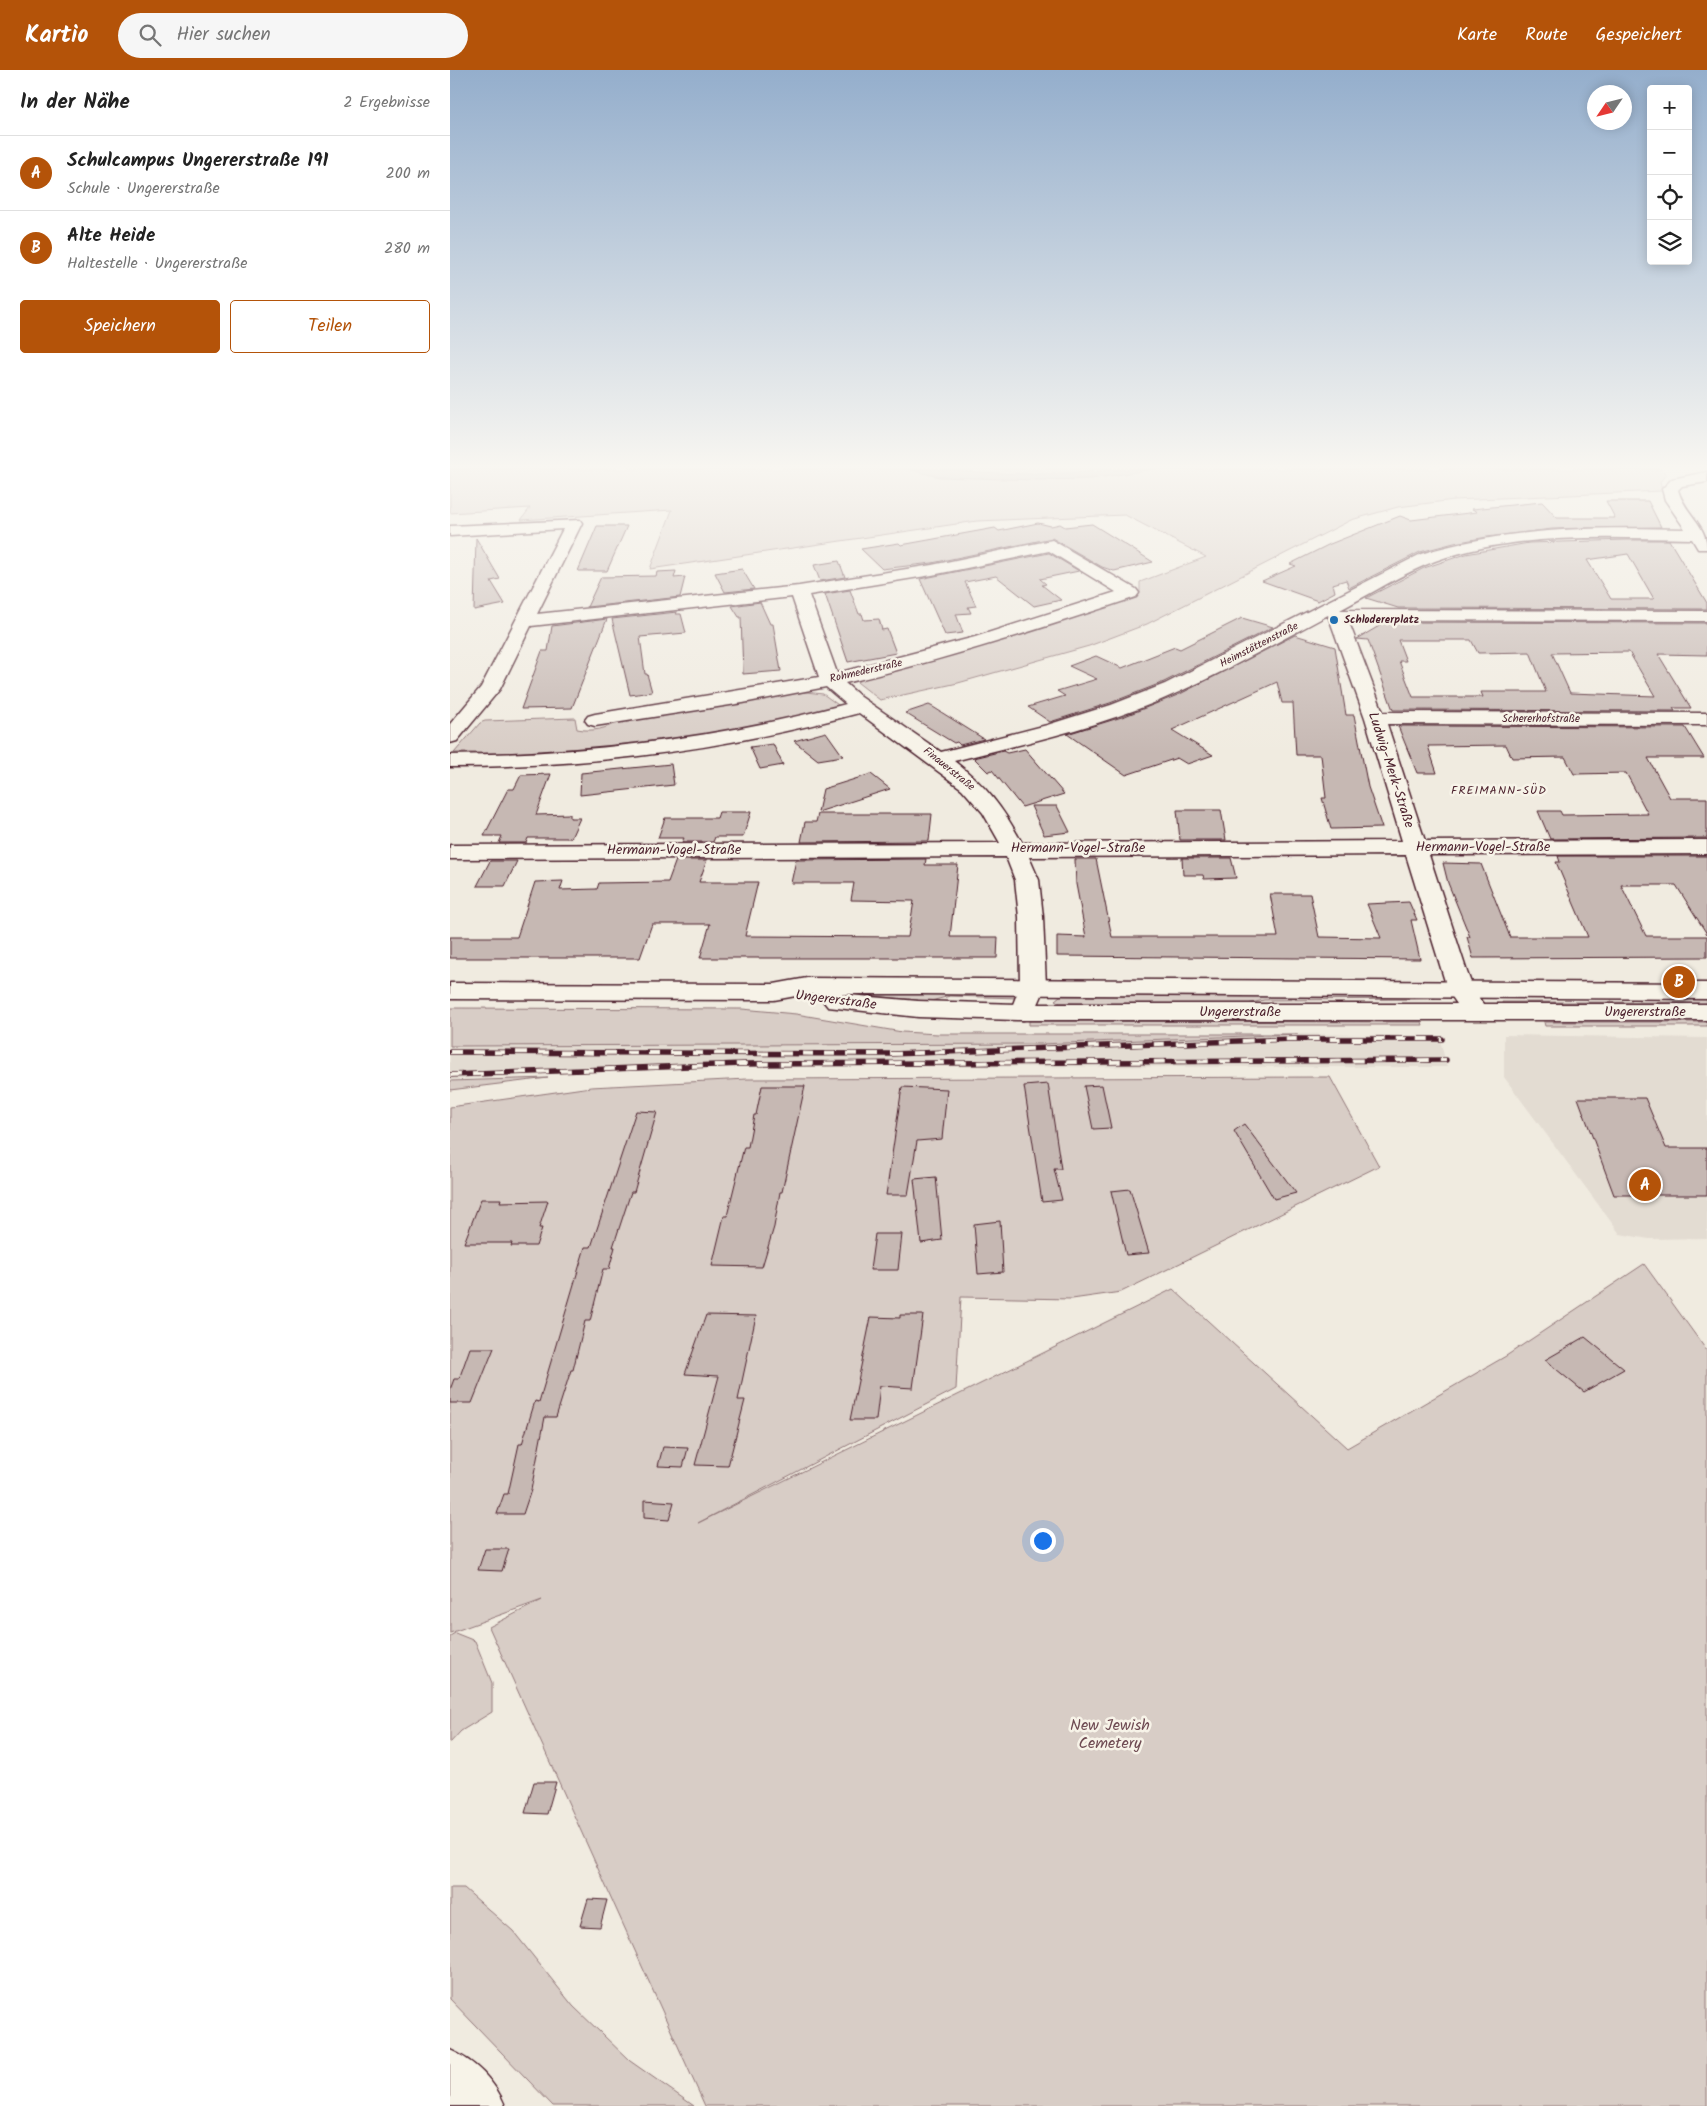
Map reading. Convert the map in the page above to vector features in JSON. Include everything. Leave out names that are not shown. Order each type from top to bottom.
[{"type":"main road","points":[[450,737],[490,689],[553,564]]},
{"type":"main road","name":"Rohmederstraße","points":[[799,591],[961,564]]},
{"type":"main road","name":"Rohmederstraße","points":[[595,720],[830,680],[924,658],[1013,632],[1130,593],[1083,564]]},
{"type":"main road","name":"Heimstättenstraße","points":[[938,759],[1054,729],[1118,709],[1172,688],[1331,613],[1417,564]]},
{"type":"main road","points":[[523,621],[799,591],[830,680]]},
{"type":"main road","points":[[1331,613],[1390,616],[1707,616]]},
{"type":"main road","name":"Ludwig-Merk-Straße","points":[[1331,613],[1346,640],[1375,718],[1415,847],[1468,1001]]},
{"type":"main road","name":"Finauerstraße","points":[[830,680],[970,784],[993,810],[1014,848],[1027,880],[1031,917],[1033,986],[1023,1012]]},
{"type":"main road","points":[[450,761],[547,760],[664,748],[775,729],[863,706]]},
{"type":"main road","name":"Schererhofstraße","points":[[1375,718],[1707,719]]},
{"type":"main road","name":"Hermann-Vogel-Straße","points":[[450,852],[1014,848],[1707,847]]},
{"type":"main road","name":"Ungererstraße","points":[[774,992],[807,986],[1033,986],[1468,1001],[1707,1012]]},
{"type":"main road","name":"Ungererstraße","points":[[450,991],[774,992],[830,1002],[918,1009],[1023,1012],[1468,1001],[1707,991]]},
{"type":"main road","points":[[450,2074],[480,2106]]},
{"type":"shaded area","points":[[1298,1034],[1439,1036],[1447,1067],[728,1066],[606,1070],[450,1080],[450,1046],[1040,1044]]},
{"type":"shaded area","points":[[1504,1035],[1707,1038],[1707,1238],[1649,1239],[1620,1234],[1504,1077]]},
{"type":"green space","points":[[652,564],[684,564],[650,569]]},
{"type":"green space","points":[[1187,564],[1265,564],[1147,624],[1089,646],[958,683],[880,700],[853,679],[1021,634],[1140,593],[1140,582]]},
{"type":"green space","points":[[806,692],[823,694],[841,707],[787,723],[606,752],[454,753],[480,723],[485,721],[575,718],[577,729],[594,730],[605,728],[620,720],[781,693],[783,695]]},
{"type":"green space","points":[[848,992],[1020,993],[1019,998],[950,996],[931,1001],[846,994]]},
{"type":"green space","points":[[1060,996],[1433,996],[1435,999],[1264,1000],[1243,1005],[1060,1003],[1055,1000]]},
{"type":"green space","points":[[1698,996],[1707,996],[1707,1005],[1503,1005],[1502,1002],[1684,1002]]},
{"type":"green space","points":[[450,1008],[742,1009],[796,1014],[902,1032],[938,1034],[1298,1034],[1040,1044],[450,1046]]},
{"type":"green space","points":[[1029,1021],[1422,1022],[1423,1025],[1029,1025]]},
{"type":"green space","points":[[1544,1022],[1707,1022],[1707,1026],[1545,1026]]},
{"type":"green space","name":"New Jewish Cemetery","points":[[1330,1077],[1379,1166],[1121,1292],[1072,1299],[961,1297],[956,1389],[698,1523],[1173,1289],[1347,1448],[1506,1356],[1644,1264],[1707,1351],[1707,2106],[705,2106],[489,1627],[542,1600],[450,1633],[450,1107],[591,1087],[747,1079]]},
{"type":"green space","points":[[548,1078],[450,1090],[450,1081]]},
{"type":"green space","points":[[455,1633],[475,1641],[492,1683],[492,1712],[461,1731],[450,1743],[450,1636]]},
{"type":"green space","points":[[450,1888],[464,1888],[513,1931],[573,2006],[630,2061],[694,2106],[553,2106],[450,1999]]},
{"type":"building","points":[[475,564],[491,564],[500,579],[491,581],[505,604],[474,610]]},
{"type":"building","points":[[581,564],[610,564],[607,571],[578,571]]},
{"type":"building","points":[[840,564],[845,577],[820,581],[814,565]]},
{"type":"building","points":[[877,564],[924,564],[882,569]]},
{"type":"building","points":[[994,564],[1067,564],[1079,571],[1040,579],[1046,584],[1042,585],[1061,600],[1034,606],[996,576],[965,582],[976,606],[968,607],[971,613],[956,614],[963,633],[945,635],[920,579]]},
{"type":"building","points":[[1097,564],[1144,564],[1114,571]]},
{"type":"building","points":[[1290,564],[1396,564],[1349,588],[1346,580],[1333,584],[1335,592],[1318,601],[1262,581],[1296,566]]},
{"type":"building","points":[[1436,564],[1589,564],[1611,599],[1654,599],[1634,564],[1683,564],[1707,603],[1707,609],[1398,608],[1366,598],[1424,568]]},
{"type":"building","points":[[742,569],[754,589],[725,592],[715,573]]},
{"type":"building","points":[[676,571],[674,578],[685,577],[680,597],[587,607],[601,577],[656,576],[657,572]]},
{"type":"building","points":[[850,590],[859,614],[862,614],[864,620],[879,619],[882,630],[887,629],[896,653],[848,662],[825,594]]},
{"type":"building","points":[[760,602],[770,624],[773,624],[781,671],[743,674],[741,617],[739,617],[732,606]]},
{"type":"building","points":[[677,612],[676,614],[681,614],[686,633],[640,637],[645,674],[647,674],[652,692],[630,695],[612,619]]},
{"type":"building","points":[[1242,618],[1273,627],[1164,682],[1110,703],[1050,722],[1028,707],[1065,696],[1057,691],[1097,679],[1069,666],[1096,656],[1122,668],[1175,647],[1180,649]]},
{"type":"building","points":[[607,619],[572,708],[521,709],[542,651],[548,651],[552,626]]},
{"type":"building","points":[[1386,622],[1707,623],[1707,655],[1658,654],[1691,708],[1673,708],[1675,711],[1393,710],[1368,640],[1357,639]],"holes":[[[1398,640],[1471,640],[1478,653],[1530,652],[1546,692],[1481,692],[1483,697],[1413,697],[1399,661],[1406,661]],[[1629,652],[1655,696],[1570,693],[1552,653]]]},
{"type":"building","points":[[1295,635],[1335,647],[1346,715],[1354,715],[1368,787],[1382,828],[1331,829],[1322,798],[1326,798],[1321,755],[1296,755],[1293,703],[1282,703],[1277,682],[1172,730],[1213,755],[1187,764],[1177,758],[1126,775],[1067,734],[1125,716],[1180,694]]},
{"type":"building","points":[[929,705],[984,739],[960,745],[905,713]]},
{"type":"building","points":[[1398,726],[1685,727],[1704,758],[1648,758],[1670,798],[1707,798],[1707,838],[1550,839],[1538,811],[1560,811],[1562,815],[1648,814],[1626,773],[1574,774],[1565,757],[1512,758],[1506,745],[1428,746],[1437,773],[1417,773]]},
{"type":"building","points":[[826,732],[843,756],[818,760],[794,741]]},
{"type":"building","points":[[773,744],[783,765],[760,769],[750,747]]},
{"type":"building","points":[[1025,749],[1064,794],[1022,807],[992,770],[988,772],[974,758],[1003,751],[1007,753]]},
{"type":"building","points":[[671,764],[674,785],[580,795],[581,773]]},
{"type":"building","points":[[551,774],[536,815],[570,814],[570,818],[580,818],[571,838],[528,838],[526,843],[499,843],[502,836],[484,836],[508,789],[514,789],[521,775]]},
{"type":"building","points":[[871,774],[890,789],[818,812],[823,789]]},
{"type":"building","points":[[1031,806],[1057,806],[1070,832],[1044,835]]},
{"type":"building","points":[[1177,810],[1221,810],[1226,840],[1180,840]]},
{"type":"building","points":[[719,812],[751,812],[743,837],[715,837],[713,842],[682,842],[684,838],[658,838],[665,818],[717,818]]},
{"type":"building","points":[[818,814],[932,814],[929,841],[801,842],[805,822],[816,822]]},
{"type":"building","points":[[1558,856],[1707,856],[1707,934],[1676,885],[1621,885],[1646,936],[1707,936],[1707,957],[1473,958],[1467,937],[1470,937],[1448,883],[1443,863],[1481,864],[1510,937],[1588,937],[1556,862],[1560,862]]},
{"type":"building","points":[[1182,858],[1231,858],[1236,878],[1204,879],[1203,875],[1183,875]]},
{"type":"building","points":[[926,859],[925,865],[958,865],[950,937],[998,937],[997,958],[700,958],[710,924],[652,924],[640,958],[450,958],[450,937],[517,937],[535,882],[563,881],[560,890],[597,889],[599,883],[668,882],[676,860],[707,860],[699,882],[758,882],[745,936],[908,937],[914,901],[851,900],[854,883],[791,883],[796,860]]},
{"type":"building","points":[[1075,859],[1096,859],[1112,937],[1278,937],[1270,894],[1310,894],[1319,937],[1381,938],[1367,904],[1409,902],[1417,920],[1411,920],[1420,959],[1057,956],[1057,936],[1086,937],[1076,884]]},
{"type":"building","points":[[490,861],[517,861],[505,886],[477,886]]},
{"type":"building","points":[[1048,1084],[1061,1169],[1054,1169],[1062,1200],[1042,1202],[1024,1086]]},
{"type":"building","points":[[1102,1085],[1111,1128],[1093,1129],[1084,1086]]},
{"type":"building","points":[[762,1086],[805,1086],[782,1192],[780,1192],[774,1227],[762,1267],[712,1266],[724,1216],[727,1216],[744,1147],[748,1147]]},
{"type":"building","points":[[902,1087],[947,1089],[942,1139],[917,1141],[908,1195],[886,1195]]},
{"type":"building","points":[[1578,1098],[1645,1098],[1666,1148],[1707,1148],[1707,1195],[1614,1195]]},
{"type":"building","points":[[636,1111],[657,1112],[634,1192],[631,1192],[613,1247],[615,1247],[609,1269],[603,1269],[590,1321],[585,1321],[573,1370],[571,1370],[556,1417],[545,1417],[531,1490],[523,1514],[497,1514],[504,1494],[508,1494],[519,1444],[522,1444],[535,1401],[539,1402],[585,1247],[591,1247]]},
{"type":"building","points":[[1244,1124],[1296,1193],[1274,1199],[1234,1131]]},
{"type":"building","points":[[936,1177],[942,1240],[921,1243],[914,1179]]},
{"type":"building","points":[[1130,1189],[1149,1253],[1126,1255],[1111,1191]]},
{"type":"building","points":[[481,1199],[501,1199],[500,1202],[548,1201],[539,1228],[542,1228],[536,1246],[511,1246],[512,1243],[464,1243]]},
{"type":"building","points":[[1000,1221],[1003,1272],[978,1274],[974,1224]]},
{"type":"building","points":[[875,1234],[902,1234],[898,1270],[870,1270]]},
{"type":"building","points":[[706,1315],[756,1316],[738,1400],[745,1400],[728,1466],[695,1465],[719,1376],[685,1374]]},
{"type":"building","points":[[900,1315],[923,1315],[913,1388],[880,1386],[876,1420],[850,1420],[871,1317],[900,1318]]},
{"type":"building","points":[[1585,1337],[1624,1369],[1584,1392],[1545,1360]]},
{"type":"building","points":[[470,1348],[494,1348],[472,1403],[450,1403],[450,1390],[454,1379],[459,1379]]},
{"type":"building","points":[[663,1447],[688,1448],[683,1467],[658,1466]]},
{"type":"building","points":[[644,1500],[674,1502],[669,1520],[644,1518]]},
{"type":"building","points":[[485,1549],[509,1549],[502,1571],[478,1570]]},
{"type":"building","points":[[534,1782],[556,1782],[547,1814],[525,1813]]},
{"type":"building","points":[[588,1899],[607,1900],[600,1927],[580,1926]]},
{"type":"railway","points":[[450,1052],[891,1054],[1294,1039],[1442,1039]]},
{"type":"railway","points":[[450,1075],[743,1064],[1446,1060]]},
{"type":"place","name":"Schlodererplatz","points":[[1334,620]]},
{"type":"place","name":"Alte Heide","points":[[1679,982]]},
{"type":"place","name":"Schulcampus Ungererstraße 191","points":[[1645,1185]]},
{"type":"district","name":"FREIMANN-SÜD","points":[[1499,790]]}]
